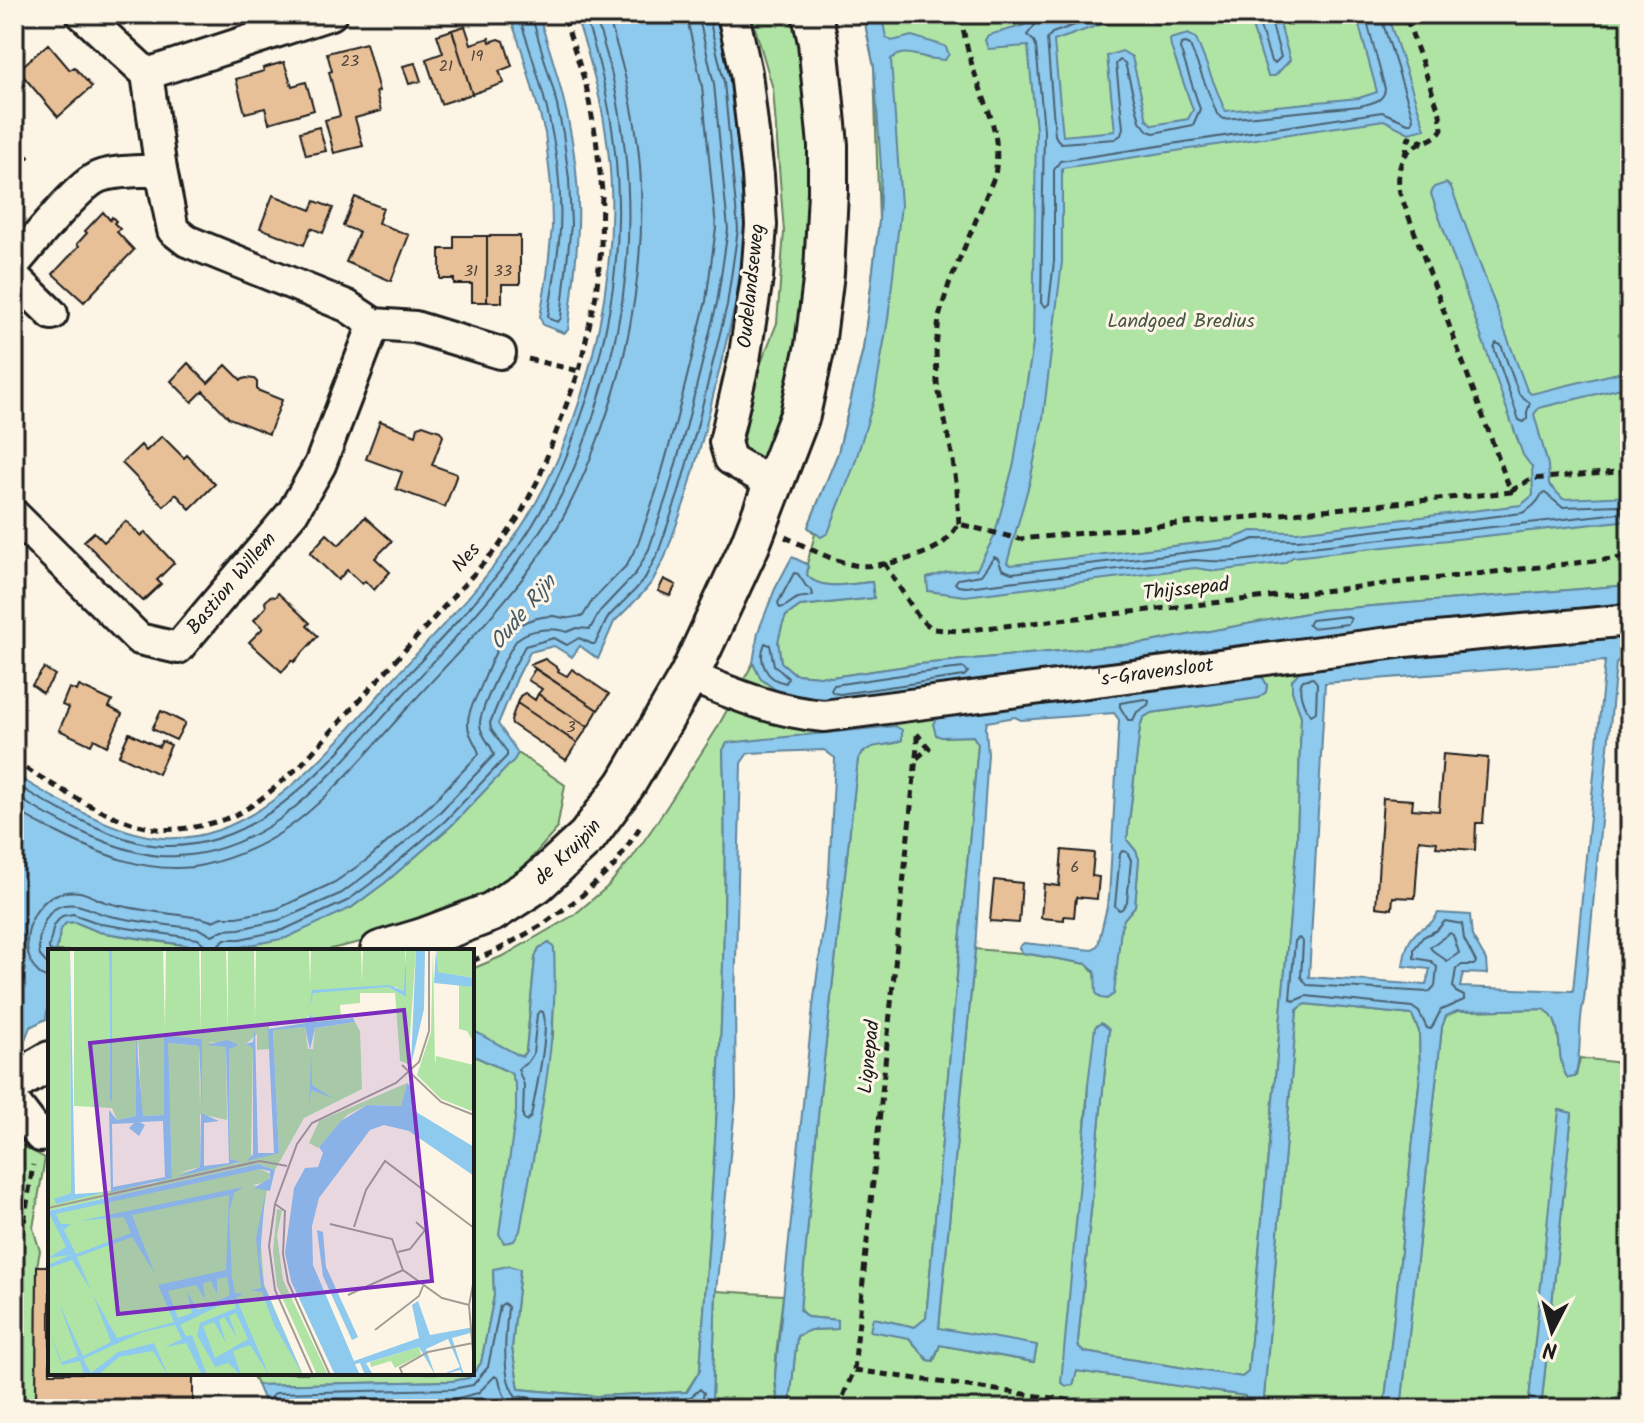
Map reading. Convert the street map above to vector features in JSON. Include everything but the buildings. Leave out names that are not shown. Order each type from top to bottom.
[{"type":"main road","points":[[689,676],[750,545],[774,485],[800,415],[815,346],[824,273],[828,145],[818,42],[812,14]]},
{"type":"main road","name":"de Kruipin","points":[[387,949],[492,912],[536,884],[587,837],[626,784],[689,676]]},
{"type":"main road","points":[[14,1082],[48,1062]]},
{"type":"street","points":[[82,14],[147,74],[173,230],[187,241],[347,306],[374,324],[415,327],[514,356]]},
{"type":"street","points":[[147,74],[331,14]]},
{"type":"street","name":"Oudelandseweg","points":[[733,14],[746,73],[761,225],[755,292],[744,360],[725,442],[730,459],[774,485]]},
{"type":"street","points":[[14,264],[77,193],[97,178],[161,170]]},
{"type":"street","points":[[14,277],[52,314]]},
{"type":"street","name":"Bastion Willem","points":[[14,515],[139,639],[178,648],[293,512],[320,465],[374,324]]},
{"type":"street","name":"'s-Gravensloot","points":[[689,676],[797,714],[914,719],[1405,641],[1630,620]]},
{"type":"street","points":[[14,1102],[40,1136]]},
{"type":"path","name":"Nes","points":[[14,761],[98,809],[139,825],[176,829],[226,819],[265,796],[300,766],[499,546],[539,478],[579,371],[596,295],[602,191],[596,138],[586,85],[563,14]]},
{"type":"path","points":[[784,536],[847,563],[870,566],[921,554],[943,543],[959,524],[952,454],[937,383],[939,317],[949,284],[995,175],[998,159],[996,130],[970,59],[960,14]]},
{"type":"path","points":[[1404,157],[1413,148],[1437,138],[1442,129],[1440,114],[1405,14]]},
{"type":"path","points":[[1425,142],[1409,137],[1399,167],[1400,193],[1511,492]]},
{"type":"path","points":[[514,356],[579,371]]},
{"type":"path","points":[[959,524],[1020,539],[1511,492],[1524,483],[1540,478],[1630,471]]},
{"type":"path","name":"Thijssepad","points":[[884,563],[919,618],[933,629],[959,631],[1630,557]]},
{"type":"path","points":[[914,719],[929,748],[916,758]]},
{"type":"path","name":"Lignepad","points":[[838,1409],[854,1370],[916,758],[914,719]]},
{"type":"path","points":[[14,1262],[40,1136]]},
{"type":"path","points":[[854,1370],[1131,1409]]},
{"type":"green space","points":[[751,14],[796,14],[805,61],[810,172],[808,244],[788,395],[764,460],[742,449],[757,373],[777,323],[784,232],[773,89]]},
{"type":"green space","name":"Landgoed Bredius","points":[[863,14],[1630,14],[1630,585],[1323,610],[1145,643],[920,664],[832,677],[795,674],[781,662],[778,642],[786,616],[800,606],[873,598],[872,582],[828,585],[807,575],[815,534],[808,527],[838,453],[863,349],[879,222],[874,67]]},
{"type":"green space","points":[[1630,603],[1630,644],[1626,645],[1618,638],[1388,659],[1299,672],[1292,691],[1301,716],[1297,840],[1248,1372],[1242,1377],[1084,1352],[1079,1348],[1109,1029],[1088,1085],[1066,1386],[1073,1385],[1077,1371],[1246,1396],[1247,1409],[929,1409],[930,1400],[919,1399],[918,1409],[783,1409],[790,1403],[797,1336],[810,1330],[837,1329],[837,1320],[807,1317],[800,1310],[820,1095],[858,759],[870,748],[897,743],[723,750],[724,905],[715,1138],[700,1370],[686,1392],[596,1396],[519,1389],[512,1348],[520,1269],[493,1270],[494,1296],[481,1363],[474,1372],[474,1056],[511,1073],[516,1086],[516,1111],[553,1036],[554,948],[549,943],[539,948],[535,958],[526,1051],[521,1058],[474,1031],[474,968],[505,955],[574,915],[607,887],[659,819],[716,730],[753,663],[761,679],[905,693],[1020,675],[1358,630]],"holes":[[[1255,676],[1263,678],[1267,685],[1266,692],[1258,698],[1151,713],[1143,718],[1127,840],[1139,859],[1135,906],[1121,928],[1113,994],[1087,964],[1023,953],[975,949],[939,1329],[1037,1346],[1033,1362],[940,1345],[934,1361],[928,1360],[909,1338],[873,1318],[915,1327],[926,1318],[978,744],[973,736],[941,737],[938,717]]]},
{"type":"green space","points":[[518,753],[565,785],[557,829],[527,863],[497,890],[369,940],[331,949],[56,949],[61,929],[66,923],[75,922],[99,932],[161,942],[198,947],[240,947],[351,908],[451,826]]},
{"type":"green space","points":[[1305,1004],[1412,1015],[1419,1031],[1420,1075],[1384,1409],[1263,1409],[1297,1010]]},
{"type":"green space","points":[[1544,1009],[1555,1023],[1561,1061],[1568,1078],[1576,1076],[1580,1058],[1630,1064],[1630,1409],[1541,1409],[1572,1113],[1560,1110],[1528,1409],[1401,1409],[1442,1027],[1446,1016],[1457,1011]]},
{"type":"green space","points":[[14,1141],[45,1158],[33,1228],[40,1251],[37,1266],[36,1409],[14,1409]]},
{"type":"green space","points":[[716,1291],[783,1295],[775,1371],[781,1409],[706,1409],[712,1399]]},
{"type":"green space","points":[[253,1375],[471,1375],[452,1381],[257,1385]]},
{"type":"water","points":[[509,14],[538,14],[562,92],[573,145],[578,199],[577,239],[568,330],[564,333],[543,325],[540,317],[552,227],[551,185],[545,133]]},
{"type":"water","name":"Oude Rijn","points":[[575,14],[715,14],[732,81],[746,229],[735,306],[686,498],[665,557],[652,582],[614,622],[598,659],[580,646],[572,657],[554,646],[530,652],[498,724],[518,753],[514,760],[451,826],[351,908],[286,938],[240,947],[198,947],[99,932],[75,922],[66,923],[61,929],[56,949],[48,949],[46,1019],[30,1027],[24,1042],[14,1040],[14,774],[86,814],[146,836],[197,836],[229,826],[260,810],[315,764],[451,616],[512,541],[538,499],[560,453],[593,353],[610,249],[611,198],[606,132]]},
{"type":"water","points":[[863,14],[881,14],[886,37],[892,41],[912,36],[945,46],[949,54],[945,60],[907,54],[891,59],[901,205],[888,319],[874,400],[854,466],[828,533],[821,537],[808,527],[838,453],[863,349],[879,222],[881,167],[874,67]]},
{"type":"water","points":[[1025,14],[1130,14],[1054,41],[1063,136],[1115,131],[1107,56],[1122,51],[1132,57],[1147,120],[1153,125],[1188,119],[1193,110],[1170,39],[1188,34],[1196,38],[1225,111],[1359,98],[1377,92],[1356,14],[1387,14],[1425,129],[1409,133],[1384,120],[1062,168],[1062,262],[1043,418],[1030,481],[1007,563],[1011,565],[1232,539],[1252,531],[1297,532],[1521,505],[1533,495],[1532,467],[1523,455],[1431,194],[1434,187],[1446,183],[1451,187],[1527,390],[1531,394],[1630,370],[1630,386],[1539,408],[1534,414],[1548,465],[1549,484],[1563,499],[1630,496],[1630,520],[1293,557],[1284,563],[1216,571],[1195,568],[965,596],[928,591],[927,578],[977,569],[994,537],[1014,463],[1033,344],[1036,130],[1028,46],[988,49],[985,40],[988,35],[1022,26],[1028,22]]},
{"type":"water","points":[[1248,14],[1277,14],[1290,60],[1275,76],[1268,76]]},
{"type":"water","points":[[792,557],[807,564],[807,575],[820,583],[872,582],[874,598],[800,606],[786,616],[778,642],[781,662],[795,674],[832,677],[920,664],[1145,643],[1323,610],[1630,585],[1630,603],[1358,630],[840,702],[808,700],[776,690],[761,679],[753,663],[758,632]]},
{"type":"water","points":[[1618,638],[1626,645],[1627,651],[1616,663],[1575,1077],[1568,1078],[1564,1070],[1558,1032],[1551,1015],[1544,1009],[1457,1011],[1446,1016],[1442,1027],[1401,1409],[1384,1409],[1420,1075],[1419,1031],[1412,1015],[1305,1004],[1297,1010],[1263,1409],[1247,1409],[1245,1396],[1077,1371],[1073,1385],[1066,1386],[1061,1382],[1088,1085],[1095,1027],[1101,1023],[1109,1029],[1079,1348],[1084,1352],[1242,1377],[1248,1372],[1297,840],[1301,716],[1292,691],[1292,680],[1299,672],[1388,659]],"holes":[[[1605,661],[1573,991],[1460,987],[1463,973],[1487,974],[1486,960],[1472,936],[1470,915],[1438,913],[1412,938],[1403,966],[1430,969],[1426,985],[1309,977],[1325,683]]]},
{"type":"water","points":[[1255,676],[1263,678],[1267,685],[1266,692],[1258,698],[1151,713],[1143,718],[1127,840],[1139,859],[1135,906],[1121,928],[1114,994],[1107,999],[1096,993],[1095,971],[1087,964],[1023,953],[1019,948],[1024,943],[1092,950],[1098,945],[1109,898],[1119,720],[1114,713],[1021,720],[1015,717],[987,722],[988,754],[975,949],[939,1328],[1037,1345],[1034,1362],[940,1345],[933,1361],[928,1360],[909,1338],[870,1331],[873,1318],[915,1327],[926,1318],[978,744],[973,736],[936,735],[933,724],[937,717]]},
{"type":"water","points":[[895,726],[902,730],[902,740],[868,749],[858,759],[820,1095],[800,1310],[807,1317],[838,1320],[838,1329],[810,1330],[797,1336],[790,1403],[783,1409],[778,1403],[775,1376],[813,1006],[828,893],[835,758],[824,750],[748,753],[741,763],[735,1000],[736,1098],[716,1291],[712,1399],[706,1409],[267,1408],[257,1385],[452,1381],[469,1378],[481,1363],[494,1296],[493,1269],[508,1266],[520,1269],[512,1348],[519,1389],[596,1396],[687,1392],[700,1370],[715,1138],[724,905],[723,750],[727,743]]},
{"type":"water","points":[[549,943],[554,948],[550,1055],[520,1231],[514,1241],[504,1243],[499,1234],[516,1111],[516,1086],[511,1073],[474,1056],[474,1031],[522,1057],[526,1051],[535,958],[539,948]]},
{"type":"water","points":[[1559,1110],[1572,1113],[1541,1409],[1528,1409]]}]
